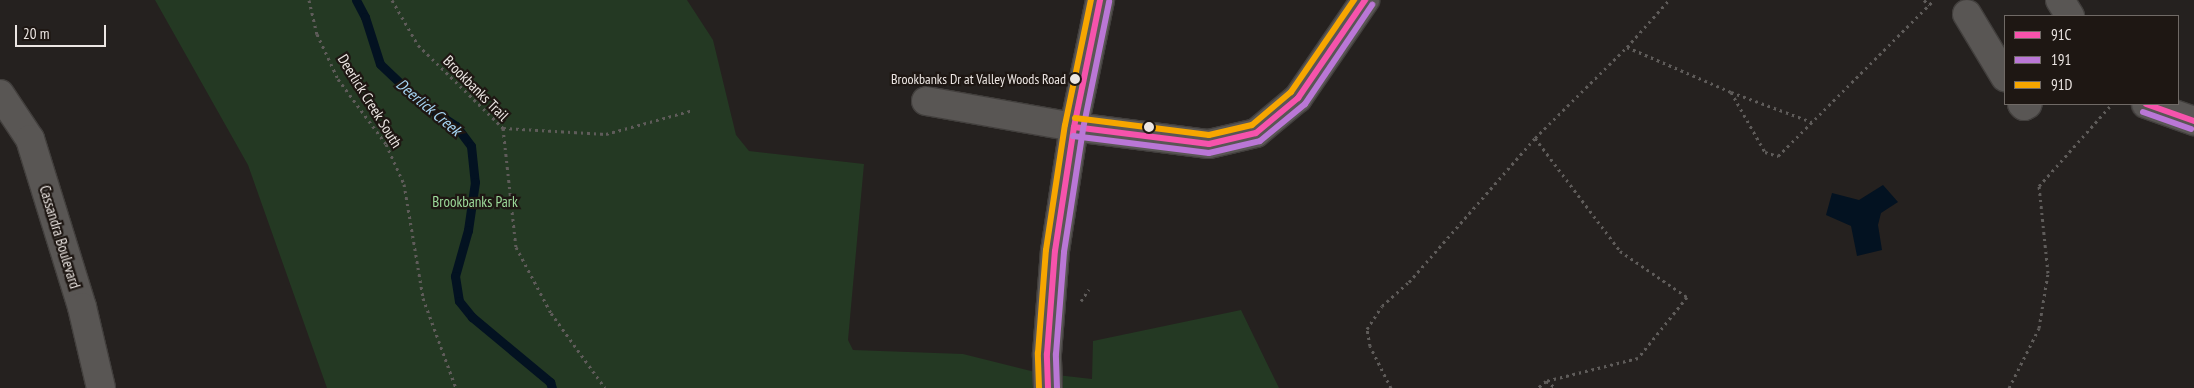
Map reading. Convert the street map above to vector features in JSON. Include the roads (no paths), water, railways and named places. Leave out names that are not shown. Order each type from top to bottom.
[{"type":"street","points":[[1048,388],[1047,354],[1055,251],[1074,127],[1100,0]]},
{"type":"street","points":[[926,101],[1074,127],[1208,144],[1256,133],[1298,98],[1365,0]]},
{"type":"street","points":[[2060,0],[2069,15]]},
{"type":"street","points":[[1967,14],[2004,75]]},
{"type":"street","name":"Cassandra Boulevard","points":[[0,94],[30,140],[82,307],[101,388]]},
{"type":"street","points":[[2149,105],[2194,121]]},
{"type":"water","points":[[1883,185],[1898,202],[1881,213],[1878,225],[1882,250],[1857,256],[1851,226],[1826,215],[1832,193],[1859,200]]},
{"type":"waterway","name":"Deerlick Creek","points":[[356,0],[365,17],[380,64],[421,103],[456,126],[471,146],[475,182],[468,230],[455,276],[459,301],[472,317],[550,382],[552,388]]},
{"type":"place","name":"Brookbanks Dr at Valley Woods Road","points":[[1075,79]]},
{"type":"park label","name":"Brookbanks Park","points":[[475,202]]}]
